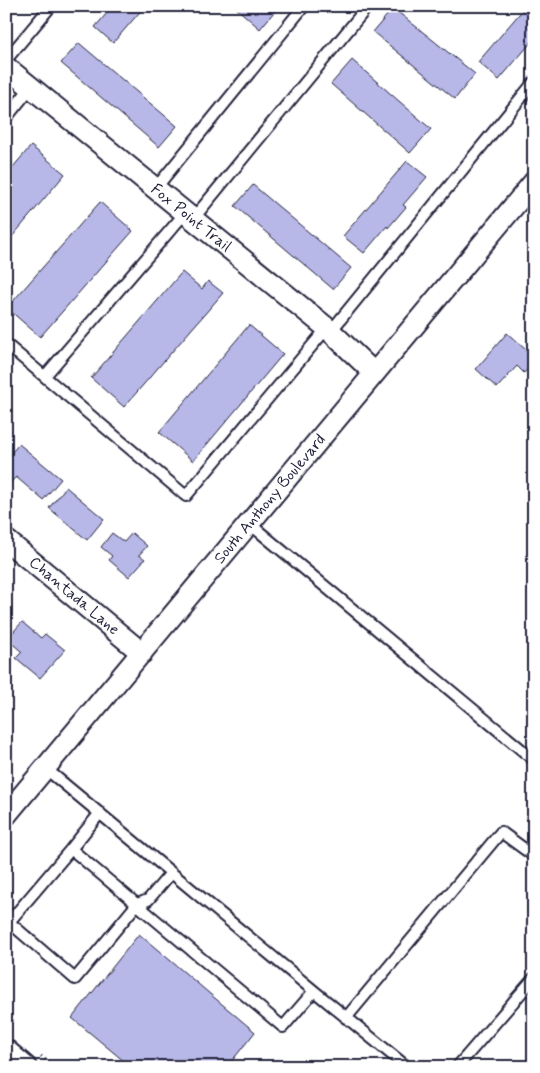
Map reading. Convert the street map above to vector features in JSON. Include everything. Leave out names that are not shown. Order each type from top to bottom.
[{"type":"street","name":"Fox Point Trail","points":[[6,66],[329,330],[374,373]]},
{"type":"street","name":"South Anthony Boulevard","points":[[6,815],[534,182]]},
{"type":"street","name":"Chantada Lane","points":[[6,540],[142,653]]},
{"type":"street","points":[[6,1050],[26,1067]]},
{"type":"lane","points":[[6,60],[52,6]]},
{"type":"lane","points":[[155,189],[304,6]]},
{"type":"lane","points":[[45,376],[189,216],[368,6]]},
{"type":"lane","points":[[6,344],[186,496],[329,330],[534,82]]},
{"type":"lane","points":[[6,118],[31,87]]},
{"type":"lane","points":[[250,524],[534,760]]},
{"type":"lane","points":[[45,768],[407,1067]]},
{"type":"lane","points":[[100,813],[9,922],[76,979],[137,904],[148,900],[171,873]]},
{"type":"lane","points":[[346,1018],[501,832],[534,856]]},
{"type":"lane","points":[[71,849],[283,1027],[314,991]]},
{"type":"lane","points":[[457,1067],[534,978]]},
{"type":"building","points":[[113,6],[145,6],[113,43],[95,27]]},
{"type":"building","points":[[234,6],[279,6],[260,29]]},
{"type":"building","points":[[526,6],[534,6],[534,39],[499,80],[478,62]]},
{"type":"building","points":[[393,8],[475,74],[455,99],[373,32]]},
{"type":"building","points":[[79,43],[177,126],[159,147],[61,63]]},
{"type":"building","points":[[352,60],[431,129],[410,153],[331,84]]},
{"type":"building","points":[[31,146],[65,174],[6,244],[6,175]]},
{"type":"building","points":[[407,161],[427,177],[403,205],[406,207],[364,253],[343,236]]},
{"type":"building","points":[[253,185],[351,268],[333,289],[235,206]]},
{"type":"building","points":[[100,202],[133,231],[40,337],[7,308]]},
{"type":"building","points":[[182,272],[202,289],[208,281],[223,293],[124,407],[91,378]]},
{"type":"building","points":[[249,325],[283,354],[193,461],[159,432]]},
{"type":"building","points":[[507,333],[534,357],[534,362],[524,373],[517,366],[497,388],[476,369]]},
{"type":"building","points":[[19,444],[61,479],[43,500],[16,477],[10,483],[6,480],[6,459]]},
{"type":"building","points":[[66,487],[104,519],[87,540],[49,508]]},
{"type":"building","points":[[112,533],[124,542],[132,533],[147,546],[139,555],[145,559],[129,577],[109,560],[112,556],[101,547]]},
{"type":"building","points":[[22,622],[41,638],[45,634],[65,650],[40,678],[16,658],[22,652],[7,639]]},
{"type":"building","points":[[139,934],[255,1032],[227,1067],[131,1067],[72,1018]]}]
